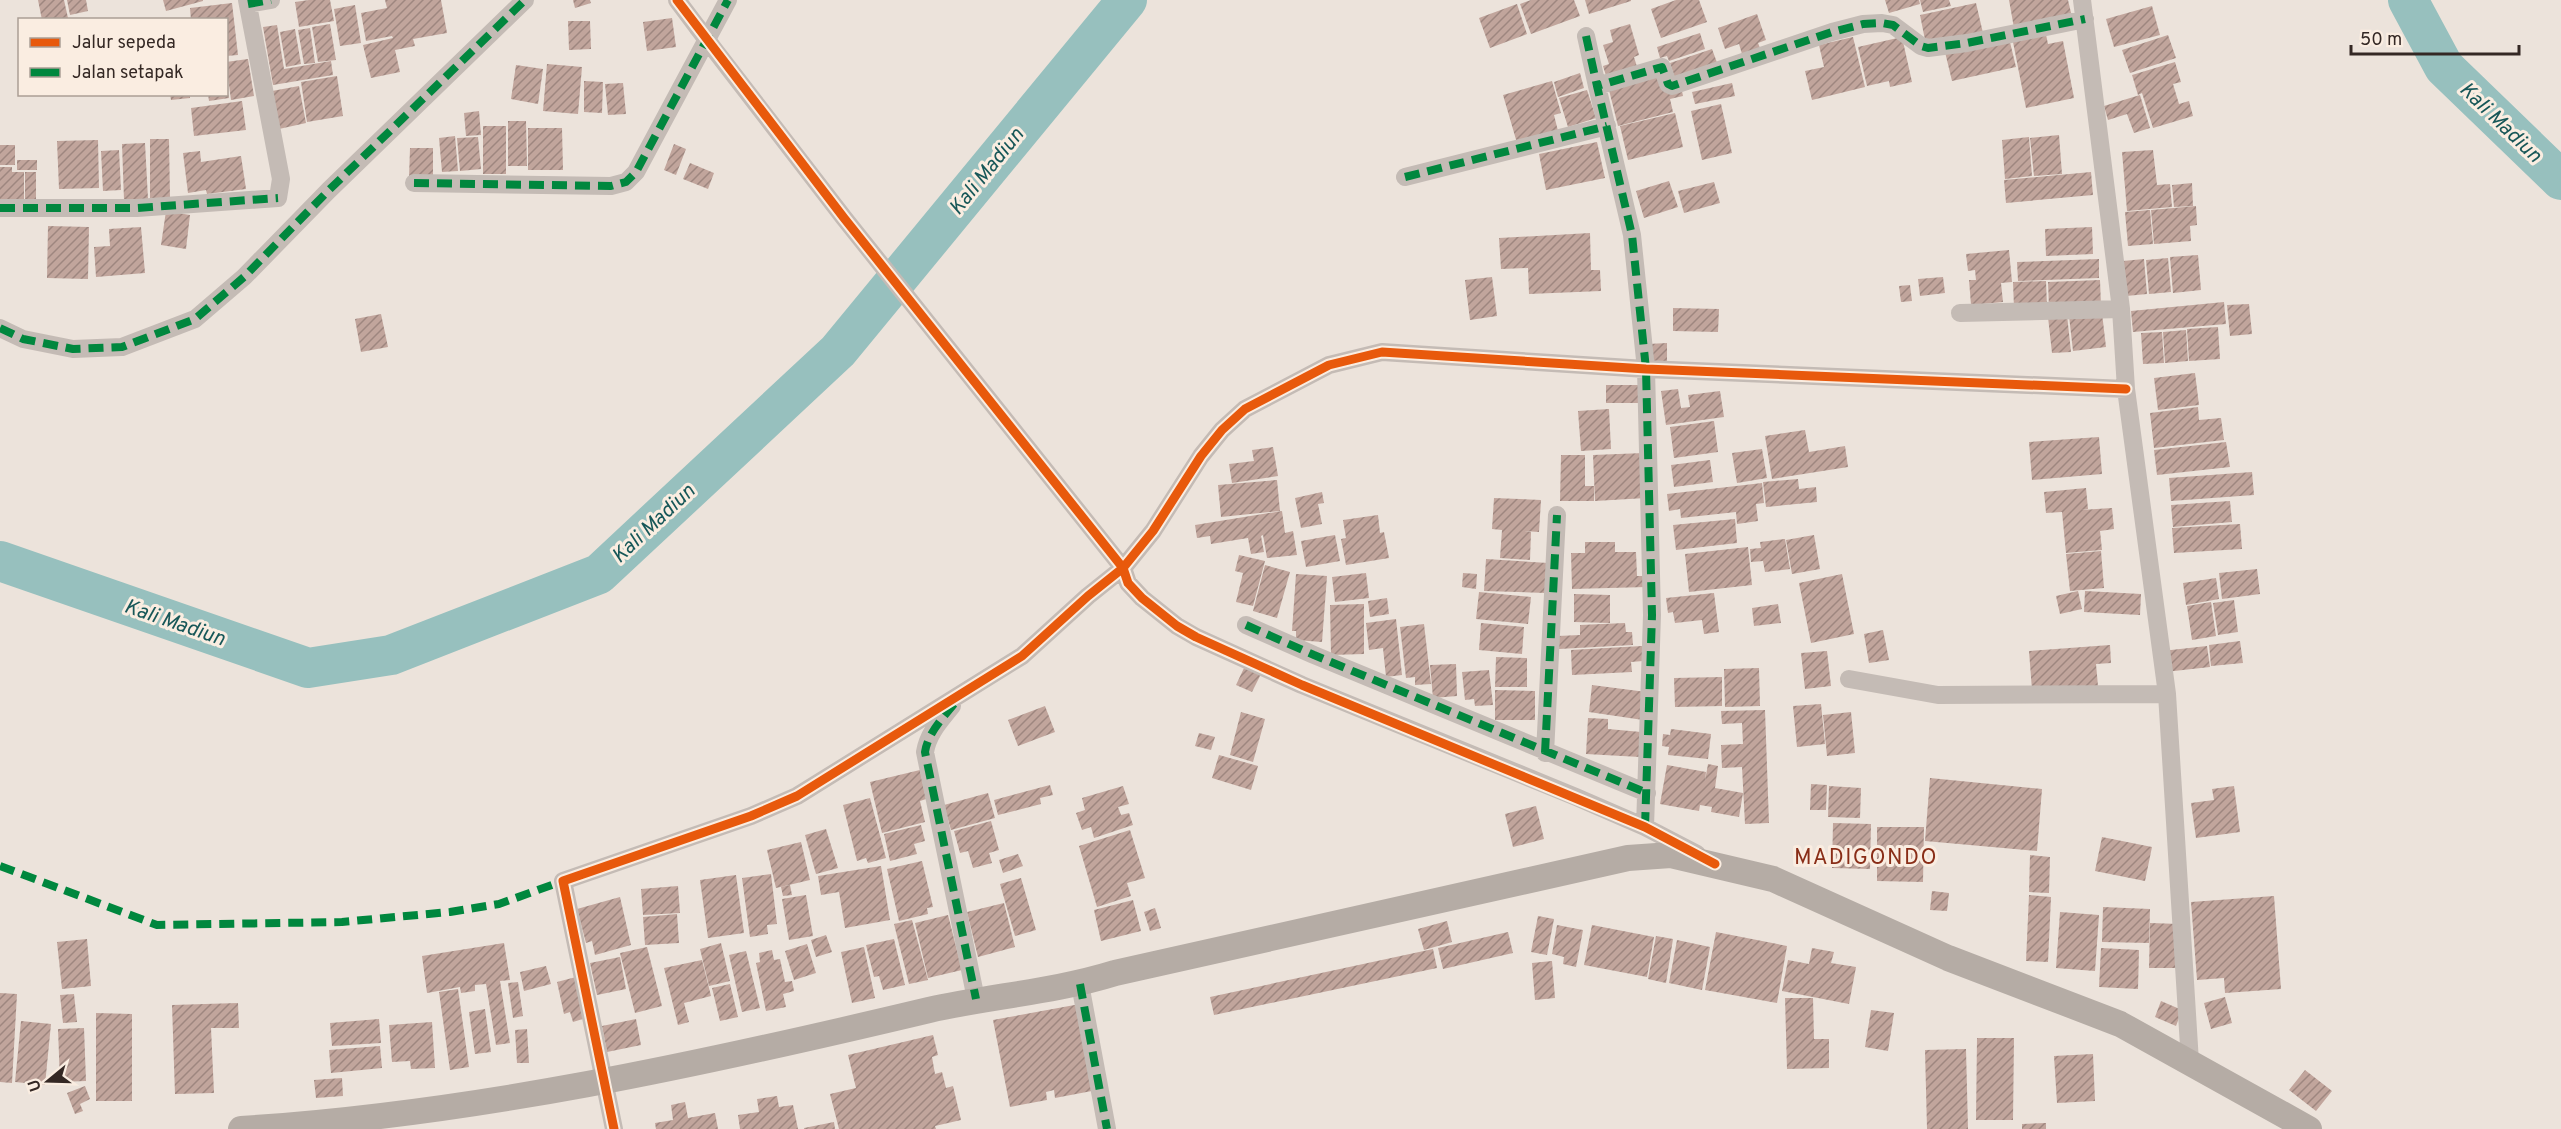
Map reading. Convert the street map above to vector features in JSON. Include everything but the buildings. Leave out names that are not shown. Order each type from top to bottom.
[{"type":"main road","points":[[241,1129],[381,1116],[568,1088],[775,1047],[976,999],[1080,984],[1115,973],[1628,858],[1671,855],[1773,879],[1948,958],[2120,1024],[2309,1129]]},
{"type":"street","points":[[0,208],[137,208],[278,198],[281,179],[247,2],[271,0]]},
{"type":"street","points":[[0,328],[23,339],[73,349],[122,347],[195,319],[244,277],[329,190],[525,0]]},
{"type":"street","points":[[677,0],[844,218],[1123,568],[1128,583],[1142,598],[1177,626],[1196,637],[1302,685],[1645,827],[1715,864]]},
{"type":"street","points":[[414,183],[611,186],[626,182],[636,172],[728,0]]},
{"type":"street","points":[[2082,0],[2121,309],[2126,388],[2167,694],[2190,1062]]},
{"type":"street","points":[[1597,86],[1662,67],[1668,84],[1672,86],[1832,32],[1874,22],[1893,26],[1921,46],[1928,48],[1967,43],[2085,19]]},
{"type":"street","points":[[1586,36],[1632,235],[1646,369],[1652,615],[1645,827]]},
{"type":"street","points":[[1405,177],[1607,126]]},
{"type":"street","points":[[1960,313],[2121,309]]},
{"type":"street","points":[[614,1129],[563,881],[751,816],[797,796],[1022,656],[1088,596],[1123,568],[1153,531],[1201,456],[1222,430],[1245,409],[1329,364],[1382,352],[1646,369],[2126,388]]},
{"type":"street","points":[[1545,753],[1557,514]]},
{"type":"street","points":[[1246,625],[1545,753],[1647,793]]},
{"type":"street","points":[[1849,679],[1938,695],[2167,694]]},
{"type":"street","points":[[962,694],[933,730],[925,752],[976,999]]},
{"type":"street","points":[[1080,984],[1107,1129]]},
{"type":"waterway","name":"Kali Madiun","points":[[0,561],[308,668],[391,655],[599,574],[838,351],[1127,0]]},
{"type":"waterway","name":"Kali Madiun","points":[[2408,0],[2444,67],[2561,180]]},
{"type":"marked path","points":[[248,4],[271,0]]},
{"type":"marked path","points":[[0,328],[23,339],[73,349],[122,347],[195,319],[244,277],[329,190],[525,0]]},
{"type":"marked path","points":[[414,183],[611,186],[626,182],[636,172],[728,0]]},
{"type":"marked path","points":[[1645,827],[1652,615],[1646,369],[1632,235],[1597,86],[1662,67],[1668,84],[1672,86],[1832,32],[1863,24],[1893,25],[1921,46],[1928,48],[1967,43],[2085,19]]},
{"type":"marked path","points":[[1586,36],[1597,86]]},
{"type":"marked path","points":[[1405,177],[1607,126]]},
{"type":"marked path","points":[[0,208],[137,208],[278,198]]},
{"type":"marked path","points":[[1545,753],[1557,515]]},
{"type":"marked path","points":[[1246,625],[1647,793]]},
{"type":"marked path","points":[[954,704],[932,732],[925,752],[976,999]]},
{"type":"marked path","points":[[0,866],[157,925],[342,922],[450,912],[499,904],[563,881]]},
{"type":"marked path","points":[[1080,984],[1107,1129]]},
{"type":"cycle path","points":[[677,0],[844,218],[1123,568],[1128,583],[1142,598],[1177,626],[1196,637],[1302,685],[1645,827],[1715,864]]},
{"type":"cycle path","points":[[614,1129],[563,881],[751,816],[797,796],[1022,656],[1088,596],[1123,568],[1153,531],[1201,456],[1222,430],[1245,409],[1329,365],[1382,352],[1646,369],[2126,389]]},
{"type":"district","name":"MADIGONDO","points":[[1866,856]]}]
